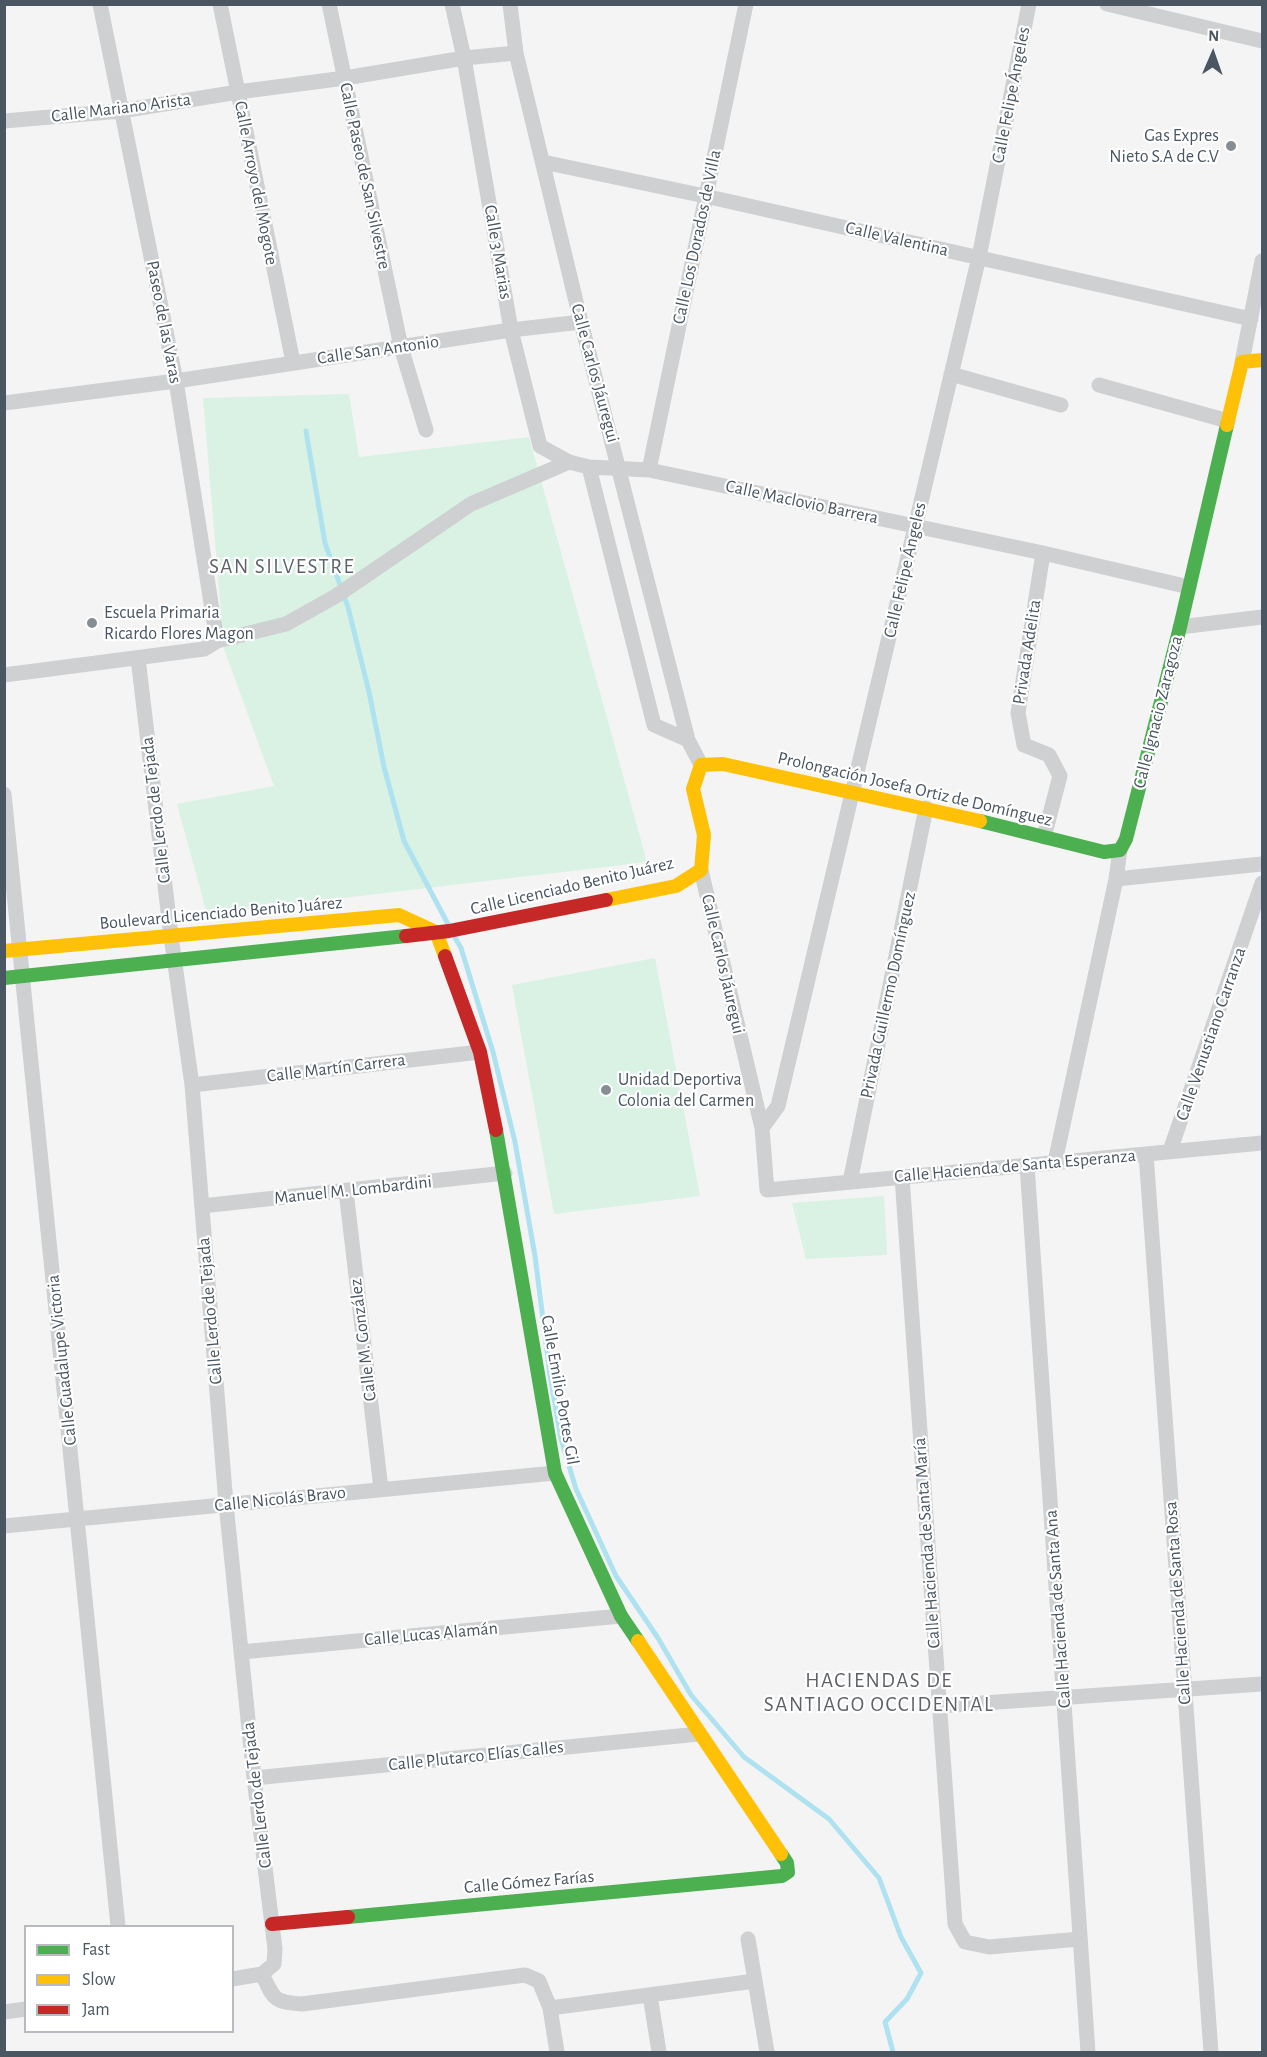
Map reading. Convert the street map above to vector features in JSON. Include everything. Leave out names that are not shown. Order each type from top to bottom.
[{"type":"street","name":"Paseo de las Varas","points":[[100,4],[176,381],[217,641]]},
{"type":"street","name":"Calle Arroyo del Mogote","points":[[220,4],[293,362]]},
{"type":"street","name":"Calle Paseo de San Silvestre","points":[[329,4],[401,347],[426,430]]},
{"type":"street","name":"Calle 3 Marias","points":[[452,4],[464,58],[511,330],[540,446],[569,462],[589,467]]},
{"type":"street","name":"Calle Carlos Jáuregui","points":[[510,4],[516,53],[581,322],[688,740],[700,765],[693,789],[704,835],[701,870],[762,1128],[767,1190]]},
{"type":"street","name":"Calle Los Dorados de Villa","points":[[649,470],[746,4]]},
{"type":"street","name":"Calle Felipe Ángeles","points":[[762,1128],[778,1106],[853,792],[979,257],[1029,4]]},
{"type":"street","points":[[1107,4],[1263,41]]},
{"type":"street","name":"Calle Mariano Arista","points":[[4,121],[121,111],[464,58],[516,53]]},
{"type":"street","name":"Calle Valentina","points":[[543,162],[705,196],[1251,319]]},
{"type":"street","name":"Calle Ignacio Zaragoza","points":[[1055,1162],[1116,879],[1120,850],[1126,839],[1180,627],[1242,362],[1263,261]]},
{"type":"street","name":"Calle San Antonio","points":[[4,403],[176,381],[511,330],[581,322]]},
{"type":"street","points":[[1242,362],[1263,360]]},
{"type":"street","points":[[951,374],[1061,405]]},
{"type":"street","points":[[1100,385],[1228,421]]},
{"type":"street","points":[[4,675],[204,649],[217,641],[286,624],[336,596],[471,504],[569,462]]},
{"type":"street","name":"Calle Carlos Jáuregui","points":[[589,467],[654,725],[688,740]]},
{"type":"street","name":"Calle Maclovio Barrera","points":[[589,467],[649,470],[1043,552],[1189,587]]},
{"type":"street","name":"Privada Adelita","points":[[1043,552],[1018,713],[1024,745],[1049,755],[1060,776],[1044,837]]},
{"type":"street","points":[[1180,627],[1263,617]]},
{"type":"street","name":"Calle Lerdo de Tejada","points":[[138,658],[174,961],[192,1085],[226,1504],[254,1778],[275,1949],[274,1964],[262,1974]]},
{"type":"street","name":"Prolongación Josefa Ortiz de Domínguez","points":[[700,765],[723,764],[926,808],[1104,852],[1120,850]]},
{"type":"street","name":"Calle Guadalupe Victoria","points":[[4,794],[118,1925]]},
{"type":"street","name":"Privada Guillermo Domínguez","points":[[850,1182],[926,808]]},
{"type":"street","points":[[1116,879],[1263,864]]},
{"type":"street","name":"Calle Licenciado Benito Juárez","points":[[442,932],[676,886],[701,870]]},
{"type":"street","name":"Calle Venustiano Carranza","points":[[1170,1151],[1263,883]]},
{"type":"street","name":"Boulevard Licenciado Benito Juárez","points":[[4,951],[399,915],[442,932]]},
{"type":"street","points":[[4,978],[442,932]]},
{"type":"street","name":"Calle Emilio Portes Gil","points":[[442,932],[480,1052],[505,1173],[555,1473],[621,1616],[788,1863],[788,1872]]},
{"type":"street","name":"Calle Martín Carrera","points":[[192,1085],[480,1052]]},
{"type":"street","name":"Calle Hacienda de Santa Esperanza","points":[[767,1190],[1263,1143]]},
{"type":"street","name":"Calle Hacienda de Santa Rosa","points":[[1146,1154],[1211,2052]]},
{"type":"street","name":"Calle Hacienda de Santa Ana","points":[[1027,1165],[1088,2052]]},
{"type":"street","name":"Manuel M. Lombardini","points":[[202,1206],[505,1173]]},
{"type":"street","name":"Calle Hacienda de Santa María","points":[[902,1177],[955,1924],[965,1942],[989,1947],[1080,1939]]},
{"type":"street","name":"Calle M. González","points":[[346,1191],[381,1489]]},
{"type":"street","name":"Calle Nicolás Bravo","points":[[4,1526],[555,1473]]},
{"type":"street","name":"Calle Lucas Alamán","points":[[241,1652],[621,1616]]},
{"type":"street","points":[[939,1706],[1263,1684]]},
{"type":"street","name":"Calle Plutarco Elías Calles","points":[[254,1778],[699,1734]]},
{"type":"street","name":"Calle Gómez Farías","points":[[272,1924],[782,1876],[788,1872]]},
{"type":"street","points":[[748,1939],[767,2052]]},
{"type":"street","points":[[234,1979],[262,1974],[273,1997],[284,2002],[302,2004],[525,1975],[539,1981],[550,2008],[557,2052]]},
{"type":"street","points":[[550,2008],[755,1981]]},
{"type":"street","points":[[650,1995],[659,2052]]},
{"type":"street","points":[[4,2012],[24,2009]]},
{"type":"green space","points":[[349,394],[359,457],[529,437],[647,862],[207,914],[177,804],[274,786],[224,649],[203,398]]},
{"type":"green space","name":"Unidad Deportiva Colonia del Carmen","points":[[655,958],[700,1196],[554,1214],[512,985]]},
{"type":"green space","points":[[884,1196],[887,1255],[806,1259],[792,1203]]},
{"type":"waterway","points":[[306,431],[325,543],[348,607],[369,692],[384,767],[404,841],[449,926]]},
{"type":"waterway","points":[[453,934],[461,948],[493,1052],[515,1142],[535,1256],[550,1375],[561,1439],[576,1489],[616,1576],[658,1638],[691,1695],[744,1757],[829,1819],[879,1878],[901,1937],[921,1973],[907,1999],[885,2022],[893,2052]]},
{"type":"traffic: fast","points":[[980,821],[1104,852],[1120,850],[1126,839],[1180,627],[1227,425]]},
{"type":"traffic: fast","points":[[4,978],[406,936]]},
{"type":"traffic: fast","points":[[496,1130],[555,1473],[621,1616],[638,1641]]},
{"type":"traffic: fast","points":[[348,1917],[782,1876],[788,1872],[787,1863],[781,1854]]},
{"type":"traffic: slow","points":[[1227,425],[1242,362],[1262,360]]},
{"type":"traffic: slow","points":[[606,900],[676,886],[701,870],[704,835],[693,789],[701,765],[723,764],[980,821]]},
{"type":"traffic: slow","points":[[4,951],[399,915],[436,932],[445,956]]},
{"type":"traffic: slow","points":[[638,1641],[781,1854]]},
{"type":"traffic: jam","points":[[406,936],[449,931],[606,900]]},
{"type":"traffic: jam","points":[[445,956],[480,1052],[496,1130]]},
{"type":"traffic: jam","points":[[272,1924],[348,1917]]},
{"type":"place","name":"Gas Expres Nieto S.A de C.V","points":[[1231,146]]},
{"type":"place","name":"Escuela Primaria Ricardo Flores Magon","points":[[92,623]]},
{"type":"place","name":"Unidad Deportiva Colonia del Carmen","points":[[606,1090]]},
{"type":"district","name":"SAN SILVESTRE","points":[[282,567]]},
{"type":"district","name":"HACIENDAS DE SANTIAGO OCCIDENTAL","points":[[879,1693]]}]
